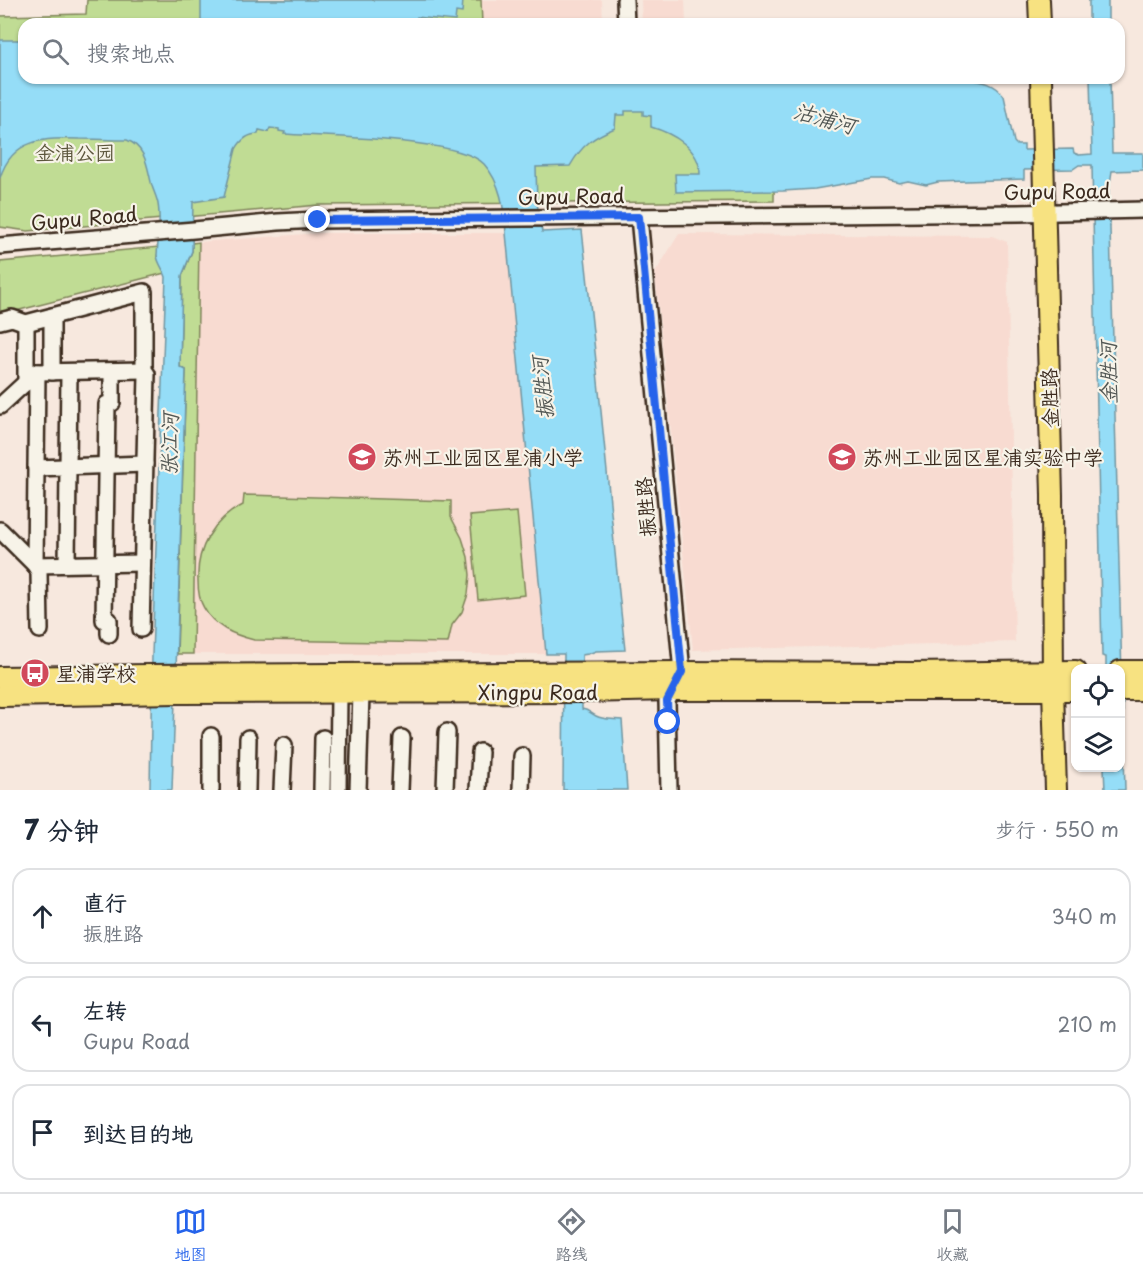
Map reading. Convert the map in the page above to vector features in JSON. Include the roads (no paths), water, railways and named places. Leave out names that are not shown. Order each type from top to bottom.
[{"type":"main road","points":[[1040,0],[1040,18]]},
{"type":"main road","points":[[1051,0],[1051,18]]},
{"type":"main road","name":"金胜路","points":[[1042,84],[1049,171],[1052,495],[1065,680],[1069,790]]},
{"type":"main road","name":"金胜路","points":[[1048,142],[1052,84]]},
{"type":"main road","name":"Xingpu Road","points":[[179,684],[361,694],[573,683],[682,672],[912,673],[1065,680]]},
{"type":"main road","name":"Xingpu Road","points":[[0,677],[179,684],[350,675],[573,683],[672,690],[1065,680]]},
{"type":"main road","name":"金胜路","points":[[1056,790],[1065,680]]},
{"type":"main road","name":"Xingpu Road","points":[[0,696],[147,684]]},
{"type":"street","points":[[625,0],[626,18]]},
{"type":"street","name":"Gupu Road","points":[[0,246],[318,220],[1143,210]]},
{"type":"street","name":"振胜路","points":[[639,217],[682,672]]},
{"type":"street","points":[[0,321],[12,318],[26,323],[144,292],[144,370],[147,374],[141,629]]},
{"type":"street","points":[[35,565],[38,375],[52,316]]},
{"type":"street","points":[[26,323],[38,375]]},
{"type":"street","points":[[0,406],[38,375],[144,370]]},
{"type":"street","points":[[109,634],[109,620],[104,620],[107,404],[112,403],[112,371]]},
{"type":"street","points":[[67,564],[69,372]]},
{"type":"street","points":[[36,468],[145,464]]},
{"type":"street","points":[[0,530],[35,565],[39,572],[40,630]]},
{"type":"street","points":[[35,565],[142,563]]},
{"type":"street","points":[[669,790],[667,701],[682,672]]},
{"type":"street","points":[[338,790],[339,694],[350,675],[361,694],[358,790]]},
{"type":"street","points":[[445,790],[447,732]]},
{"type":"street","points":[[211,736],[211,790]]},
{"type":"street","points":[[247,790],[248,738]]},
{"type":"street","points":[[322,790],[323,738]]},
{"type":"street","points":[[400,790],[402,738]]},
{"type":"street","points":[[282,790],[284,744]]},
{"type":"street","points":[[478,790],[480,752]]},
{"type":"street","points":[[521,790],[522,756]]},
{"type":"water","points":[[201,0],[463,0],[462,13],[456,12],[455,18],[201,18]]},
{"type":"water","points":[[1089,0],[1108,0],[1108,18],[1089,18]]},
{"type":"water","points":[[0,40],[18,40],[18,84],[989,84],[1004,96],[1014,142],[1017,145],[1024,145],[1024,150],[1073,149],[1074,153],[1079,155],[1092,154],[1090,84],[1110,84],[1112,153],[1143,153],[1143,170],[1112,171],[1109,190],[1122,664],[1106,664],[1106,657],[1102,656],[1092,165],[1079,165],[1073,169],[1024,170],[1024,179],[938,182],[926,185],[908,181],[899,183],[872,179],[815,189],[676,192],[675,174],[700,174],[699,165],[690,149],[668,133],[651,127],[651,116],[643,115],[643,111],[625,111],[625,115],[616,115],[615,128],[589,142],[570,166],[536,167],[537,203],[542,232],[582,230],[625,650],[596,651],[582,655],[582,709],[602,718],[622,720],[627,790],[563,790],[564,654],[546,654],[505,224],[498,188],[484,164],[470,155],[448,149],[390,140],[284,134],[285,132],[279,129],[270,128],[268,132],[259,130],[258,134],[248,136],[236,149],[224,197],[193,202],[192,251],[182,276],[180,367],[186,370],[172,790],[150,790],[152,655],[166,277],[157,255],[158,204],[142,153],[139,148],[127,140],[42,140],[21,148],[5,165],[0,178]]},
{"type":"water","points":[[1104,772],[1125,772],[1125,790],[1105,790]]},
{"type":"place","name":"苏州工业园区星浦小学","points":[[362,457]]},
{"type":"place","name":"苏州工业园区星浦实验中学","points":[[842,457]]},
{"type":"place","name":"星浦学校","points":[[35,673]]},
{"type":"water label","name":"沽浦河","points":[[825,117]]},
{"type":"water label","name":"金胜河","points":[[1107,373]]},
{"type":"water label","name":"振胜河","points":[[541,388]]},
{"type":"water label","name":"张江河","points":[[168,444]]},
{"type":"park label","name":"金浦公园","points":[[75,152]]}]
